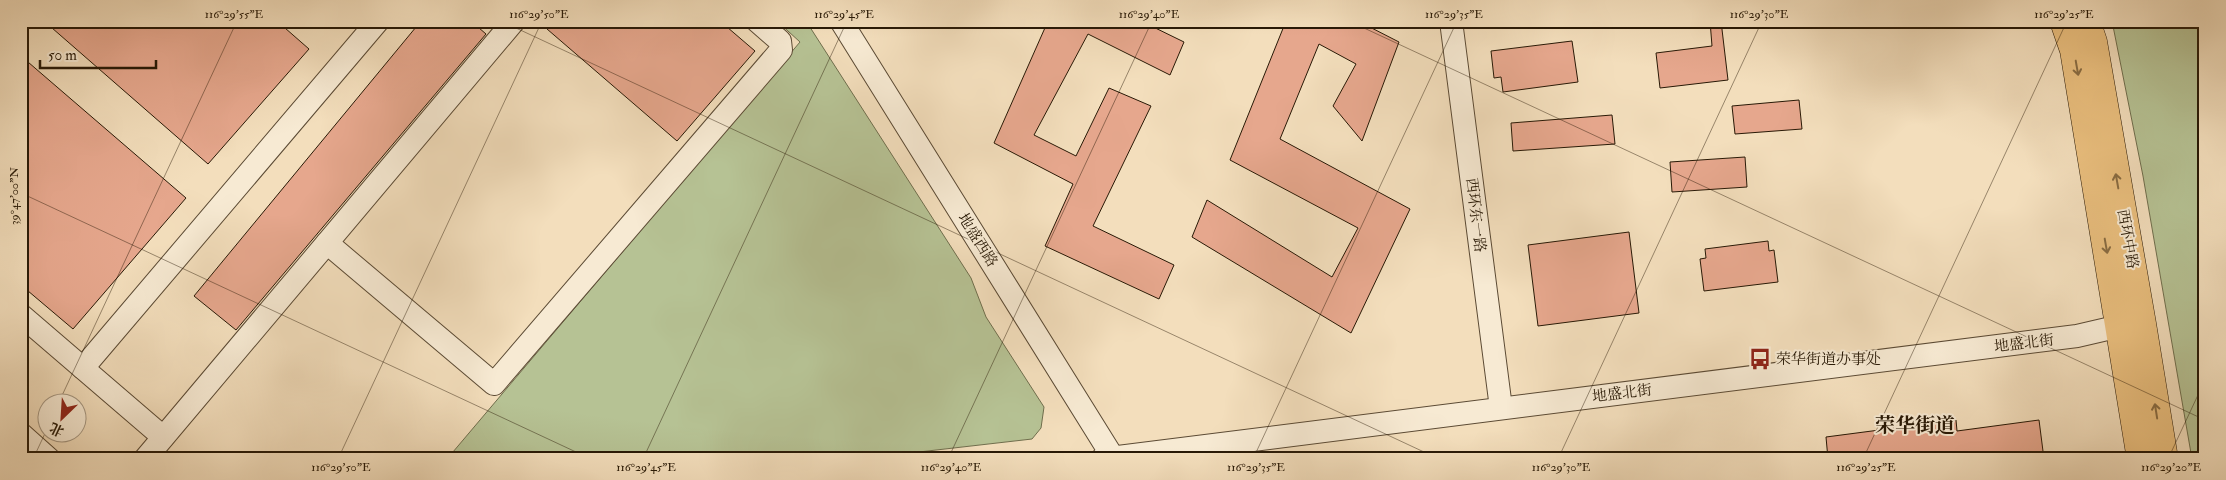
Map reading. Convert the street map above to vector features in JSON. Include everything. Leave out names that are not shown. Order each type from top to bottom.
[{"type":"main road","name":"西环中路","points":[[2064,21],[2074,50],[2131,325],[2164,459]]},
{"type":"main road","name":"西环中路","points":[[2086,21],[2093,42],[2131,325],[2141,459]]},
{"type":"street","points":[[83,368],[378,21]]},
{"type":"street","points":[[145,459],[514,21]]},
{"type":"street","points":[[327,243],[494,384],[781,50],[780,41],[757,21]]},
{"type":"street","name":"地盛西路","points":[[841,21],[1110,458]]},
{"type":"street","name":"西环东一路","points":[[1451,21],[1501,408]]},
{"type":"street","points":[[21,315],[164,437]]},
{"type":"street","name":"地盛北街","points":[[1110,458],[2077,336],[2131,325]]},
{"type":"street","points":[[21,434],[49,459]]},
{"type":"green space","points":[[777,21],[806,21],[971,278],[986,317],[1044,407],[1041,428],[1032,439],[858,459],[447,459],[800,42]]},
{"type":"green space","points":[[2112,21],[2205,21],[2205,459],[2192,459],[2143,176]]},
{"type":"building","points":[[44,21],[277,21],[309,49],[208,164]]},
{"type":"building","points":[[421,21],[471,21],[486,34],[236,330],[194,296]]},
{"type":"building","points":[[554,21],[720,21],[755,51],[677,141],[547,29]]},
{"type":"building","points":[[1048,21],[1141,21],[1184,42],[1170,75],[1088,34],[1034,135],[1076,156],[1109,88],[1151,106],[1093,226],[1174,265],[1159,299],[1045,246],[1073,184],[994,143]]},
{"type":"building","points":[[1286,21],[1358,21],[1399,42],[1362,141],[1333,106],[1356,64],[1319,44],[1280,139],[1410,209],[1351,333],[1192,237],[1207,200],[1332,277],[1358,228],[1230,160]]},
{"type":"building","points":[[1710,21],[1721,21],[1728,80],[1660,88],[1656,53],[1712,46]]},
{"type":"building","points":[[1572,41],[1578,82],[1503,92],[1501,77],[1494,78],[1491,51]]},
{"type":"building","points":[[21,56],[186,198],[73,329],[21,285]]},
{"type":"building","points":[[1799,100],[1802,129],[1735,134],[1732,106]]},
{"type":"building","points":[[1612,115],[1615,144],[1513,151],[1511,123]]},
{"type":"building","points":[[1745,157],[1747,187],[1672,192],[1670,162]]},
{"type":"building","points":[[1629,232],[1639,313],[1538,326],[1528,245]]},
{"type":"building","points":[[1768,241],[1769,251],[1774,250],[1778,282],[1704,291],[1700,259],[1706,258],[1705,249]]},
{"type":"building","points":[[1956,420],[1957,431],[2039,420],[2044,459],[1828,459],[1826,437]]},
{"type":"place","name":"荣华街道办事处","points":[[1760,359]]},
{"type":"district","name":"荣华街道","points":[[1915,425]]}]
